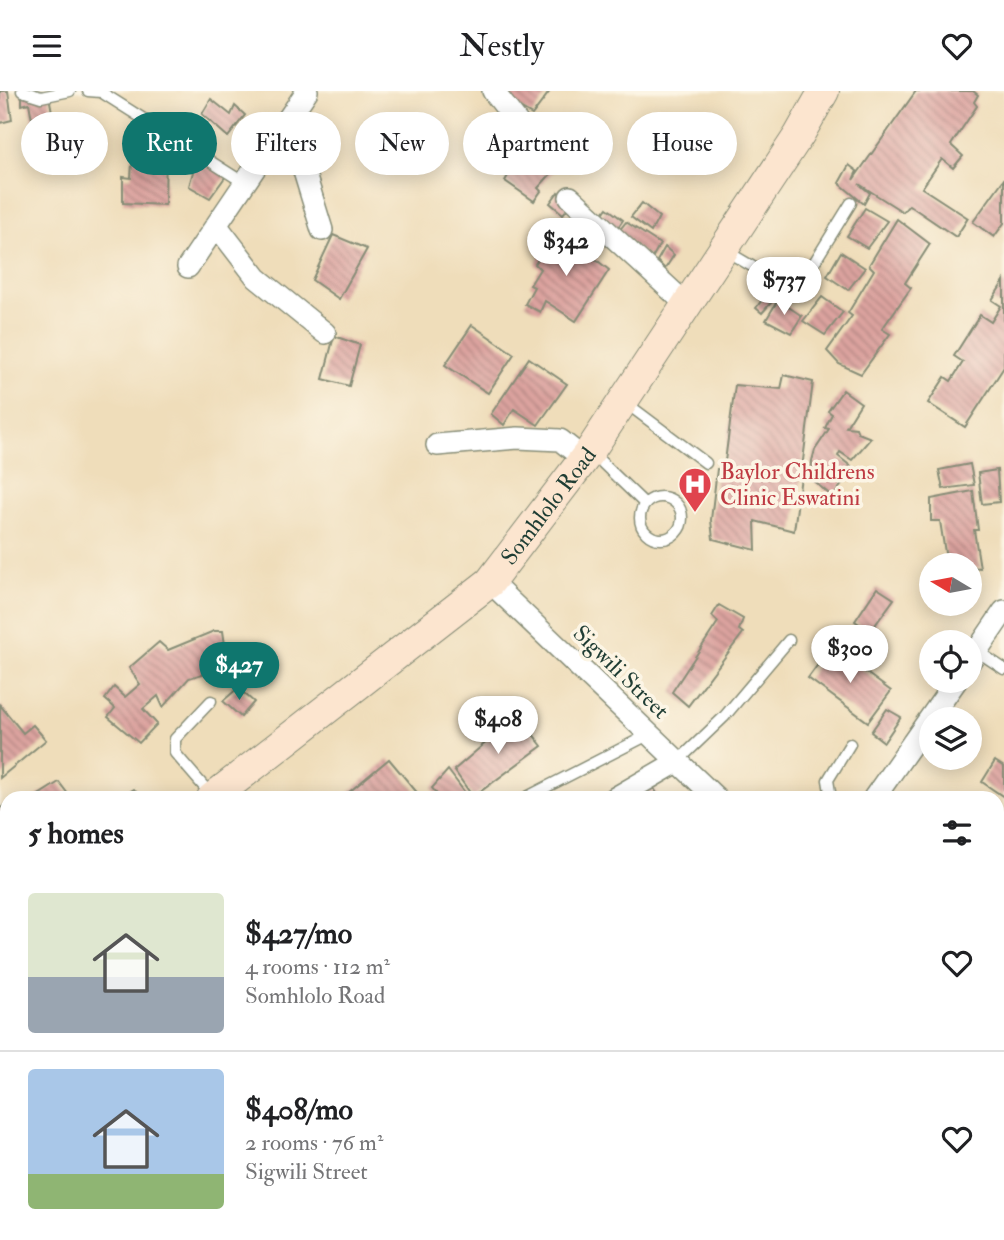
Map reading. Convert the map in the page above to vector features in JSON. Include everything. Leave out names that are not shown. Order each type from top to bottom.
[{"type":"main road","name":"Somhlolo Road","points":[[222,791],[490,582],[587,455],[799,135],[824,91]]},
{"type":"main road","name":"Somhlolo Road","points":[[799,135],[833,91]]},
{"type":"street","points":[[293,112],[307,91]]},
{"type":"street","points":[[493,91],[509,112]]},
{"type":"street","points":[[188,267],[252,175]]},
{"type":"street","points":[[305,175],[322,230]]},
{"type":"street","points":[[570,197],[687,305]]},
{"type":"street","points":[[217,226],[257,278],[325,333]]},
{"type":"street","points":[[437,445],[518,438],[560,440],[587,455]]},
{"type":"street","name":"Sigwili Street","points":[[490,582],[708,791]]},
{"type":"street","points":[[982,646],[1000,626]]},
{"type":"street","points":[[879,791],[948,693]]},
{"type":"street","points":[[627,791],[677,762]]},
{"type":"lane","points":[[22,91],[41,97],[70,91]]},
{"type":"lane","points":[[88,91],[101,92],[246,184]]},
{"type":"lane","points":[[723,250],[796,292],[851,203]]},
{"type":"lane","points":[[623,401],[706,463]]},
{"type":"lane","points":[[587,455],[645,504]]},
{"type":"lane","points":[[659,496],[677,503],[682,522],[676,534],[659,539],[645,532],[640,517],[645,504],[659,496]]},
{"type":"lane","points":[[677,762],[724,717],[789,641]]},
{"type":"lane","points":[[982,660],[1004,669]]},
{"type":"lane","points":[[207,791],[175,753],[173,745],[211,701]]},
{"type":"lane","points":[[539,791],[648,735]]},
{"type":"lane","points":[[830,791],[828,780],[850,744]]},
{"type":"building","points":[[0,91],[8,91],[12,120],[0,123]]},
{"type":"building","points":[[48,91],[52,112],[31,112],[29,103],[22,105],[22,92]]},
{"type":"building","points":[[500,91],[550,91],[534,112],[527,112],[497,95]]},
{"type":"building","points":[[916,91],[973,91],[978,95],[974,102],[977,106],[951,145],[963,156],[953,168],[942,159],[922,188],[968,218],[956,237],[909,205],[903,212],[859,184],[870,193],[864,204],[839,183],[849,165],[857,171],[853,180]]},
{"type":"building","points":[[211,99],[231,115],[231,133],[228,137],[217,127],[217,112],[203,112]]},
{"type":"building","points":[[217,166],[228,173],[210,198],[189,186],[192,175],[217,175]]},
{"type":"building","points":[[131,175],[166,175],[165,205],[123,203],[123,177],[131,178]]},
{"type":"building","points":[[508,175],[550,175],[538,188],[541,191],[534,201],[505,181]]},
{"type":"building","points":[[1004,179],[1004,223],[994,237],[973,222]]},
{"type":"building","points":[[558,192],[571,204],[563,214],[550,203]]},
{"type":"building","points":[[642,203],[659,217],[651,232],[631,217]]},
{"type":"building","points":[[607,208],[623,220],[616,230],[598,220]]},
{"type":"building","points":[[865,208],[887,221],[867,248],[847,236]]},
{"type":"building","points":[[897,219],[930,244],[905,283],[911,288],[882,329],[890,334],[861,374],[839,364],[827,351],[852,316],[848,313],[874,270],[869,265]]},
{"type":"building","points":[[626,222],[660,244],[652,258],[615,236]]},
{"type":"building","points":[[563,233],[609,270],[576,321],[545,301],[540,312],[525,304],[534,287],[530,285],[540,269],[535,264],[554,234],[560,240]]},
{"type":"building","points":[[333,235],[367,249],[339,299],[312,280]]},
{"type":"building","points":[[665,247],[674,255],[665,269],[657,261]]},
{"type":"building","points":[[841,252],[865,268],[848,290],[827,276]]},
{"type":"building","points":[[1004,281],[1004,367],[965,427],[928,403],[945,377],[951,381],[963,362],[954,356],[980,315],[991,322],[1001,306],[992,300]]},
{"type":"building","points":[[768,292],[775,298],[762,313],[756,308]]},
{"type":"building","points":[[822,297],[843,312],[825,335],[803,321]]},
{"type":"building","points":[[778,300],[802,316],[791,333],[766,320]]},
{"type":"building","points":[[472,325],[514,354],[488,393],[445,365]]},
{"type":"building","points":[[334,336],[360,345],[349,386],[323,379]]},
{"type":"building","points":[[529,358],[567,384],[538,425],[514,409],[504,425],[491,414]]},
{"type":"building","points":[[784,375],[813,382],[794,531],[755,521],[756,550],[713,539],[711,520],[717,469],[724,469],[735,385],[781,389]]},
{"type":"building","points":[[843,390],[861,403],[846,427],[856,428],[858,433],[871,438],[852,460],[840,452],[838,456],[853,468],[833,497],[811,479],[812,461],[815,450],[829,429],[825,428],[832,414],[828,411]]},
{"type":"building","points":[[970,464],[974,485],[943,489],[939,470]]},
{"type":"building","points":[[997,470],[999,502],[982,504],[978,473]]},
{"type":"building","points":[[973,491],[978,553],[945,553],[940,521],[931,521],[931,499]]},
{"type":"building","points":[[877,588],[894,599],[870,632],[855,621]]},
{"type":"building","points":[[719,605],[743,619],[739,630],[743,633],[688,706],[672,692],[718,622],[712,616]]},
{"type":"building","points":[[214,631],[223,631],[228,666],[189,678],[163,707],[158,696],[143,709],[157,724],[139,743],[108,717],[115,708],[105,699],[114,687],[125,697],[140,684],[129,668],[159,642],[168,650]]},
{"type":"building","points":[[831,647],[891,691],[868,722],[808,678]]},
{"type":"building","points":[[238,688],[254,702],[241,717],[223,701]]},
{"type":"building","points":[[0,705],[23,733],[33,725],[46,740],[0,778]]},
{"type":"building","points":[[887,709],[901,717],[884,742],[871,732]]},
{"type":"building","points":[[518,715],[542,746],[481,791],[469,791],[454,770]]},
{"type":"building","points":[[389,759],[416,791],[350,791]]},
{"type":"building","points":[[995,761],[1004,767],[1004,791],[995,791],[982,782]]},
{"type":"building","points":[[448,770],[464,791],[434,791],[432,788]]},
{"type":"building","points":[[59,782],[66,791],[45,791]]},
{"type":"building","points":[[652,785],[656,791],[643,791]]},
{"type":"place","name":"Baylor Childrens Clinic Eswatini","points":[[695,514]]}]
